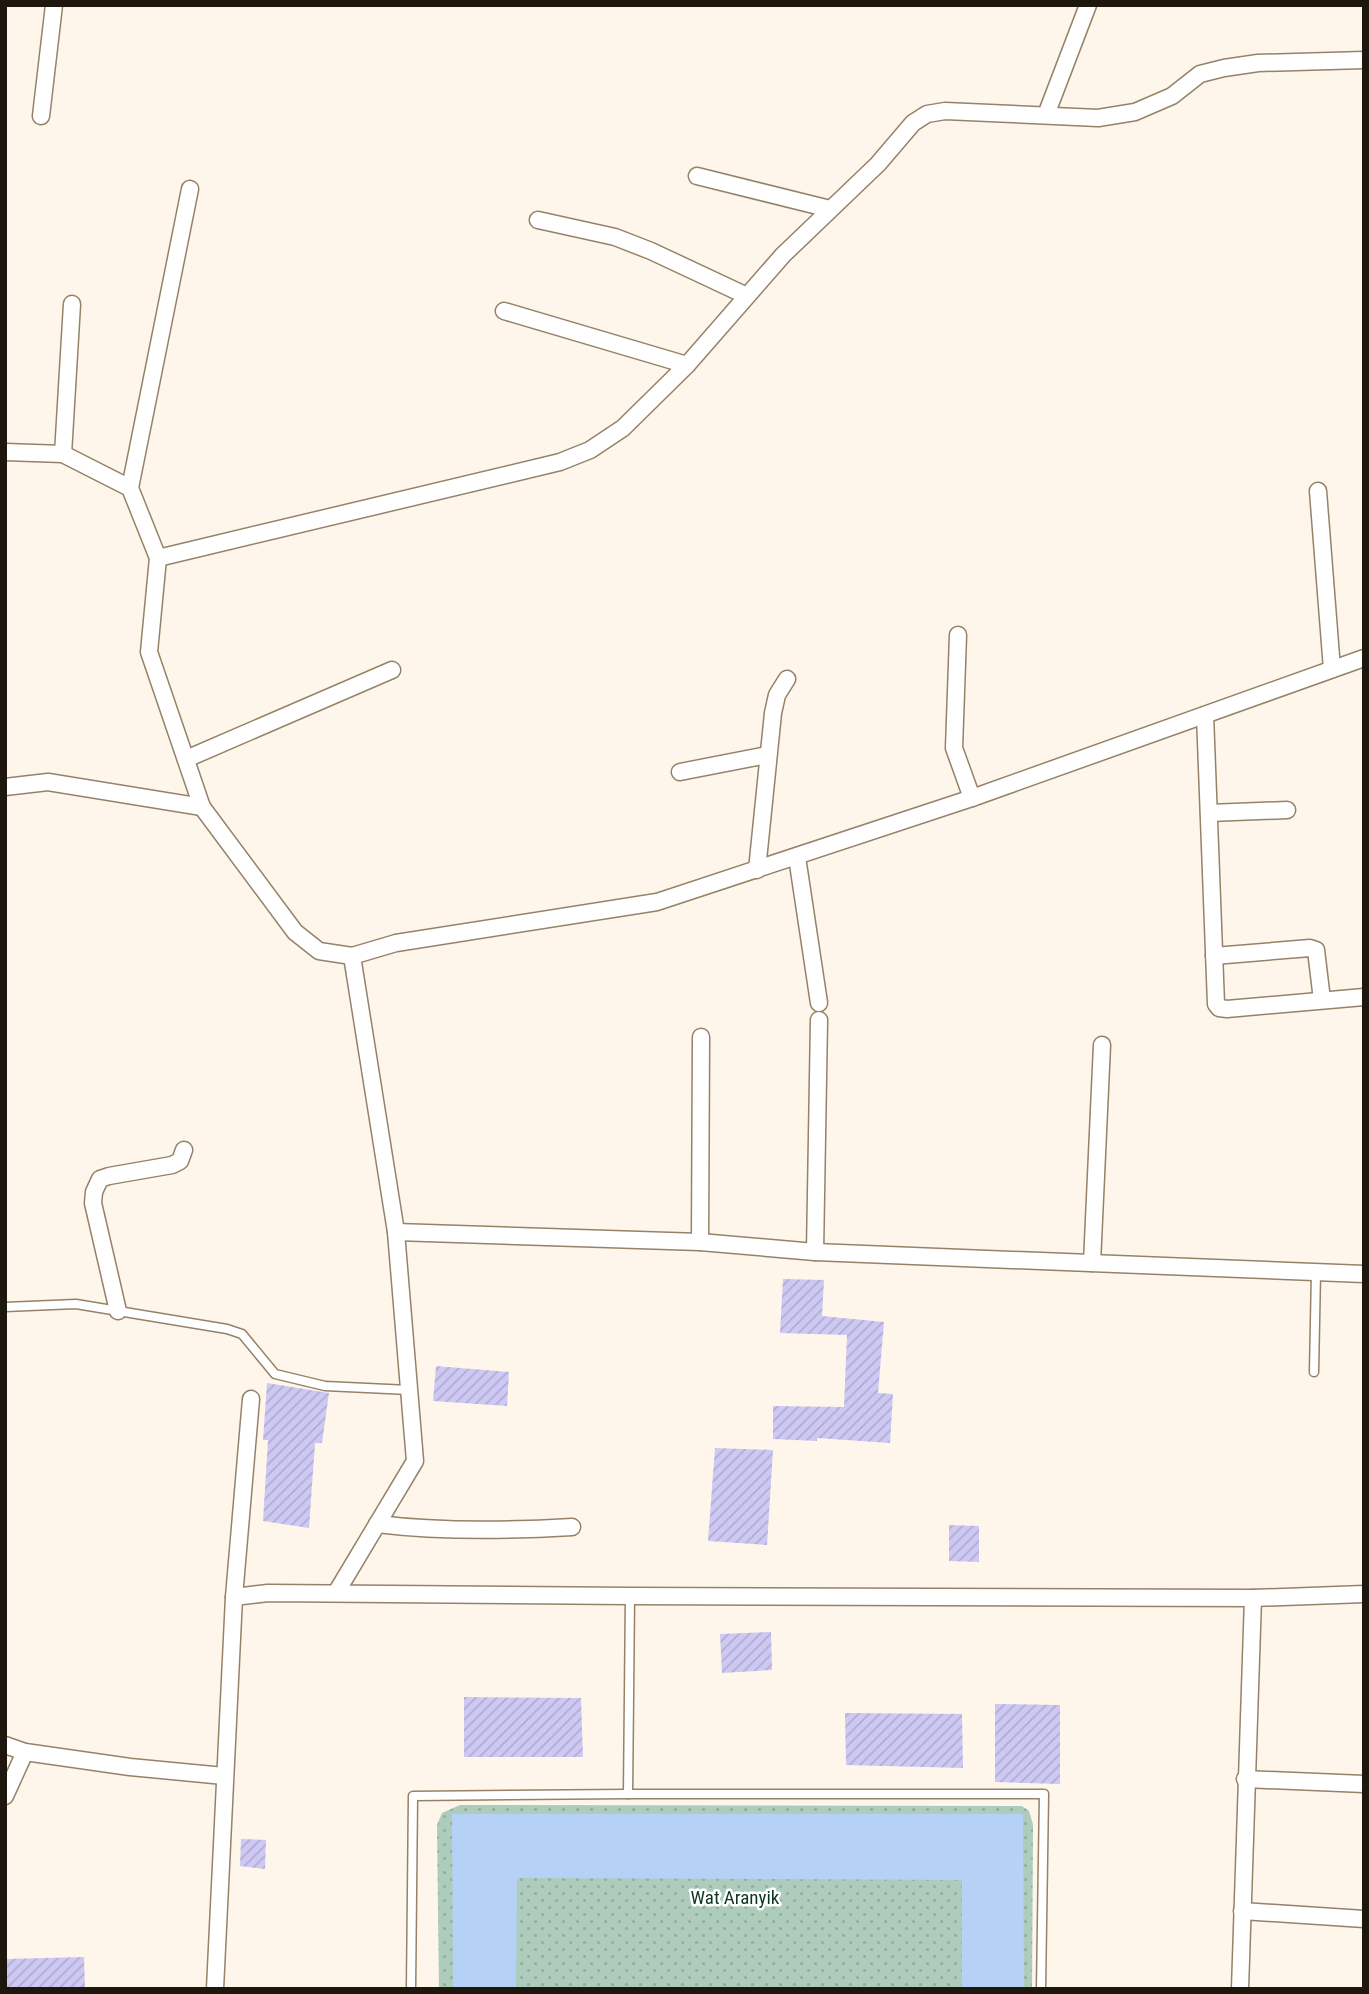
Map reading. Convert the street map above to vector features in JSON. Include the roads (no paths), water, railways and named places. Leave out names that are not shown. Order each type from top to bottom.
[{"type":"street","points":[[41,116],[54,5]]},
{"type":"street","points":[[1046,116],[1088,5]]},
{"type":"street","points":[[159,558],[560,462],[590,450],[623,428],[687,365],[783,255],[878,164],[913,123],[927,114],[946,111],[1098,118],[1135,112],[1172,96],[1200,74],[1224,68],[1258,63],[1364,60]]},
{"type":"street","points":[[697,176],[830,209]]},
{"type":"street","points":[[190,188],[130,488],[159,558],[149,652],[202,807],[295,932],[319,951],[352,956],[396,943],[657,902],[972,798],[1364,658]]},
{"type":"street","points":[[538,220],[615,237],[652,251],[747,296]]},
{"type":"street","points":[[63,454],[72,304]]},
{"type":"street","points":[[503,312],[687,365]]},
{"type":"street","points":[[5,452],[63,454],[130,488]]},
{"type":"street","points":[[1318,491],[1332,669]]},
{"type":"street","points":[[958,635],[954,748],[972,798]]},
{"type":"street","points":[[186,759],[392,670]]},
{"type":"street","points":[[757,870],[767,755],[777,695],[787,679]]},
{"type":"street","points":[[1205,715],[1216,1004],[1219,1009],[1364,997]]},
{"type":"street","points":[[680,772],[767,755]]},
{"type":"street","points":[[5,788],[48,782],[202,807]]},
{"type":"street","points":[[1209,813],[1287,810]]},
{"type":"street","points":[[797,857],[819,1012],[815,1252]]},
{"type":"street","points":[[1214,956],[1310,948],[1316,950],[1322,1000]]},
{"type":"street","points":[[336,1593],[415,1461],[396,1232],[352,956]]},
{"type":"street","points":[[700,1242],[701,1037]]},
{"type":"street","points":[[1092,1263],[1102,1045]]},
{"type":"street","points":[[118,1311],[93,1203],[94,1192],[100,1179],[172,1165],[180,1161],[184,1150]]},
{"type":"street","points":[[396,1232],[700,1242],[815,1252],[1364,1274]]},
{"type":"street","points":[[215,1989],[234,1597],[251,1399]]},
{"type":"street","points":[[377,1524],[425,1530],[480,1531],[572,1527]]},
{"type":"street","points":[[234,1597],[268,1592],[1253,1598],[1364,1594]]},
{"type":"street","points":[[1240,1989],[1253,1598]]},
{"type":"street","points":[[5,1745],[25,1752],[130,1767],[224,1776]]},
{"type":"street","points":[[5,1796],[25,1752]]},
{"type":"street","points":[[1245,1779],[1364,1784]]},
{"type":"street","points":[[1242,1911],[1364,1919]]},
{"type":"lane","points":[[1314,1372],[1315,1272]]},
{"type":"lane","points":[[5,1307],[76,1304],[227,1329],[242,1334],[275,1374],[325,1386],[409,1390]]},
{"type":"lane","points":[[628,1794],[630,1596]]},
{"type":"lane","points":[[411,1989],[413,1796],[1044,1794],[1041,1989]]},
{"type":"water","points":[[452,1814],[1023,1814],[1024,1989],[962,1989],[962,1880],[517,1878],[516,1989],[453,1989]]},
{"type":"park label","name":"Wat Aranyik","points":[[735,1897]]}]
